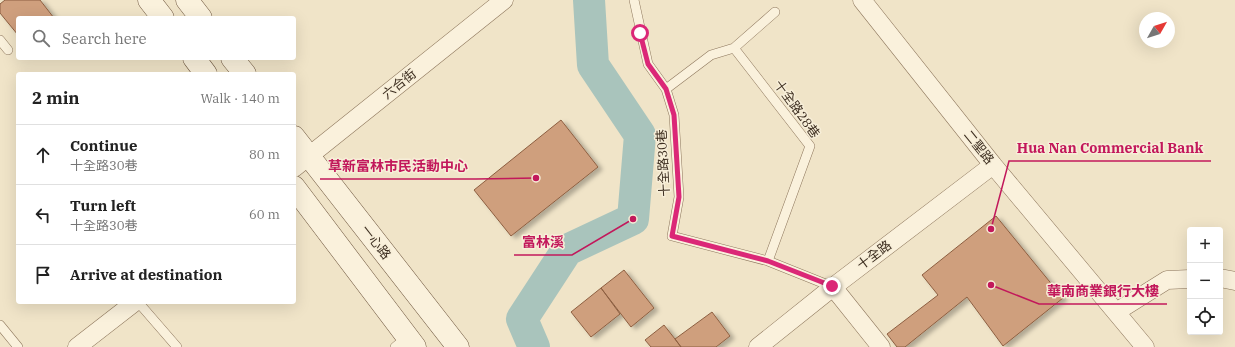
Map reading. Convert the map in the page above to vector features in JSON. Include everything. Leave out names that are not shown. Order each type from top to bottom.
[{"type":"street","points":[[149,0],[161,16]]},
{"type":"street","points":[[187,0],[199,16]]},
{"type":"street","name":"六合街","points":[[301,162],[504,0]]},
{"type":"street","name":"二聖路","points":[[862,0],[993,165],[1144,347]]},
{"type":"street","points":[[196,60],[204,72]]},
{"type":"street","points":[[234,60],[243,72]]},
{"type":"street","name":"一心路","points":[[296,144],[301,162],[458,347]]},
{"type":"street","name":"十全路","points":[[758,347],[832,286],[993,165]]},
{"type":"street","points":[[296,190],[405,344]]},
{"type":"street","points":[[1116,312],[1167,280],[1187,279]]},
{"type":"street","points":[[1223,279],[1235,281]]},
{"type":"street","points":[[832,286],[881,347]]},
{"type":"street","points":[[77,347],[132,304]]},
{"type":"lane","name":"十全路30巷","points":[[634,0],[648,64],[666,89],[674,115],[679,197],[672,236],[768,261],[832,286]]},
{"type":"lane","points":[[666,89],[711,54],[734,48],[775,12]]},
{"type":"lane","points":[[0,40],[8,50]]},
{"type":"lane","name":"十全路28巷","points":[[734,48],[810,146],[768,261]]},
{"type":"lane","points":[[140,304],[177,347]]},
{"type":"lane","points":[[0,325],[18,347]]},
{"type":"building","points":[[5,0],[40,0],[52,16],[16,16],[16,33],[0,13],[0,4]]},
{"type":"building","points":[[561,120],[598,167],[511,236],[474,190]]},
{"type":"building","points":[[996,216],[1063,298],[1003,346],[967,297],[905,347],[897,347],[887,334],[938,295],[922,275]]},
{"type":"building","points":[[624,270],[654,308],[631,327],[601,288]]},
{"type":"building","points":[[601,288],[620,314],[591,337],[571,312]]},
{"type":"building","points":[[712,312],[730,336],[716,347],[681,347],[675,339]]},
{"type":"building","points":[[664,325],[681,347],[651,347],[645,340]]},
{"type":"waterway","points":[[534,347],[522,319],[567,250],[633,219],[640,135],[593,65],[589,0]]},
{"type":"place","name":"草新富林市民活動中心","points":[[536,178]]},
{"type":"place","name":"富林溪","points":[[633,219]]},
{"type":"place","name":"Hua Nan Commercial Bank","points":[[991,229]]},
{"type":"place","name":"華南商業銀行大樓","points":[[991,285]]},
{"type":"route","points":[[640,33],[648,64],[666,89],[674,115],[679,197],[672,236],[768,261],[832,286]]}]
